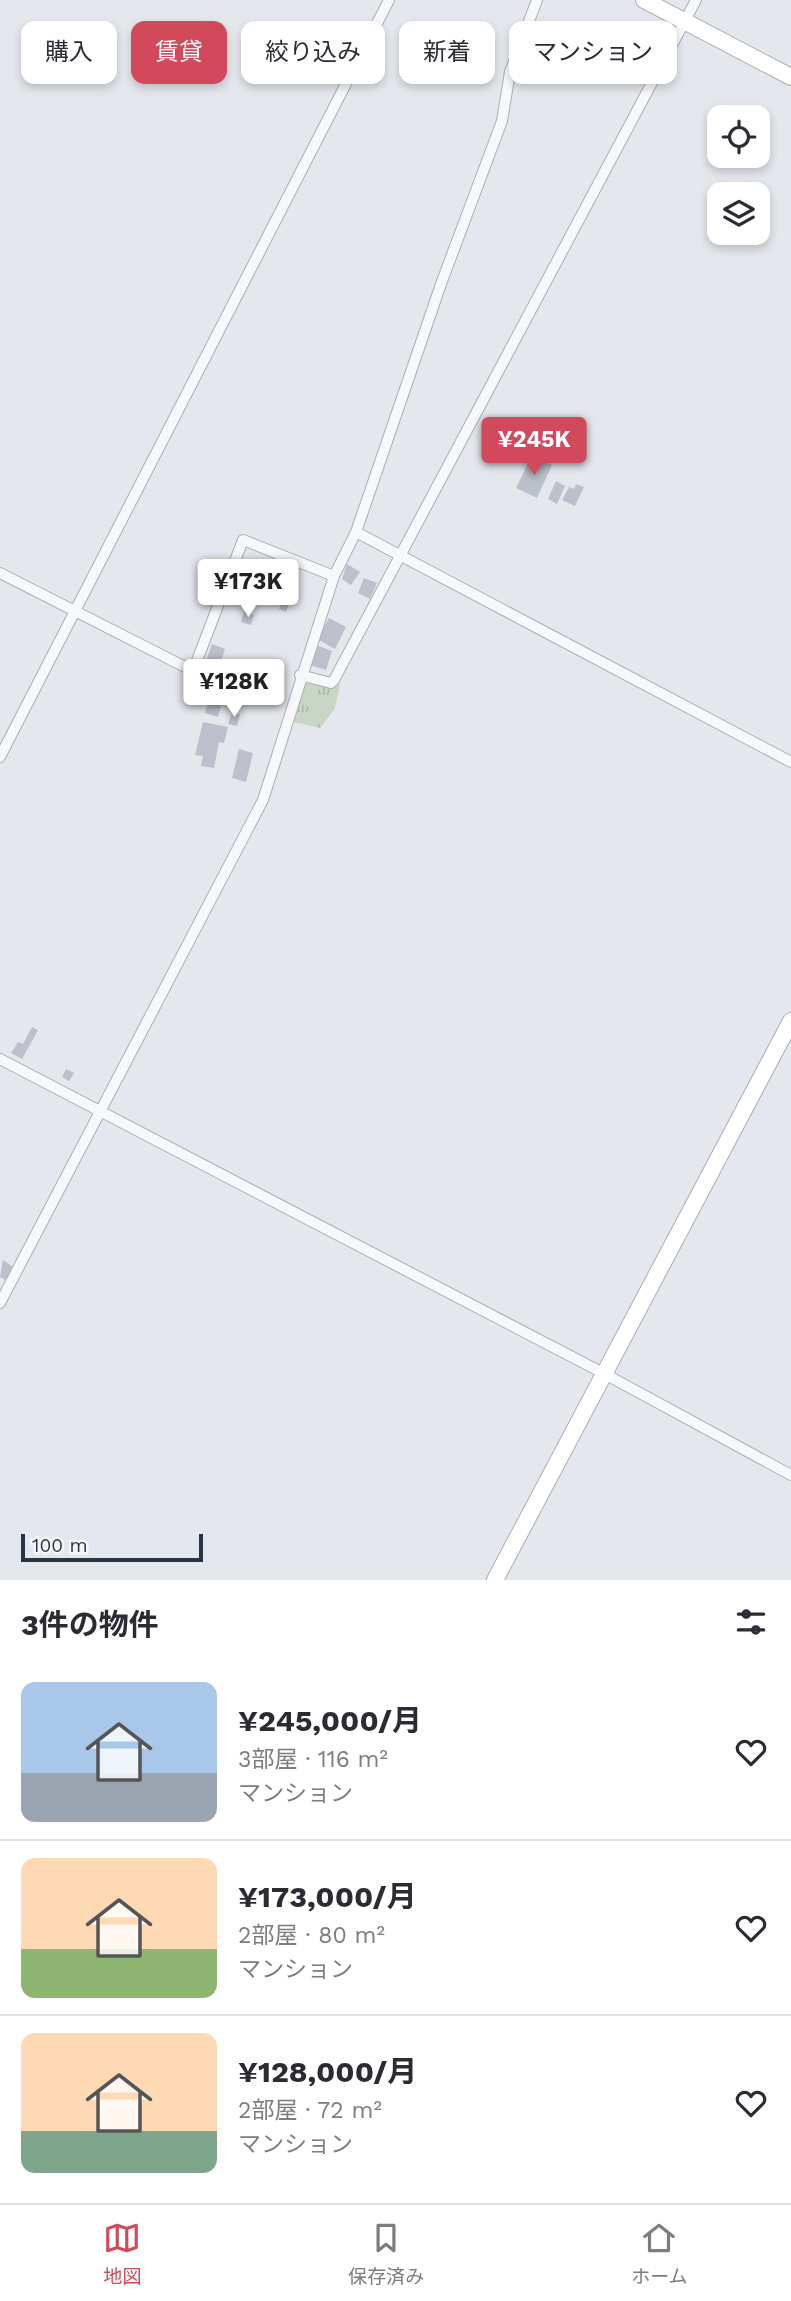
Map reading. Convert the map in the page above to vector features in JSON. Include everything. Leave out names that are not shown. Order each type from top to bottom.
[{"type":"street","points":[[0,757],[389,0]]},
{"type":"street","points":[[0,1303],[263,800],[331,575],[356,531],[502,121],[510,72],[537,0]]},
{"type":"street","points":[[644,0],[791,77]]},
{"type":"street","points":[[300,675],[331,683],[334,680],[696,0]]},
{"type":"street","points":[[356,531],[791,762]]},
{"type":"street","points":[[0,573],[193,671],[243,540],[331,575]]},
{"type":"street","points":[[495,1580],[791,1021]]},
{"type":"street","points":[[0,1059],[603,1373],[791,1475]]},
{"type":"green space","points":[[305,678],[340,685],[335,708],[320,728],[293,722]]},
{"type":"building","points":[[532,455],[552,465],[537,498],[516,488]]},
{"type":"building","points":[[556,481],[565,486],[557,504],[548,499]]},
{"type":"building","points":[[576,484],[584,487],[575,506],[562,500],[569,487],[574,489]]},
{"type":"building","points":[[251,559],[260,562],[256,572],[247,569]]},
{"type":"building","points":[[347,564],[360,572],[351,585],[342,579]]},
{"type":"building","points":[[246,575],[260,581],[250,606],[236,601]]},
{"type":"building","points":[[364,578],[377,583],[370,599],[358,593]]},
{"type":"building","points":[[288,582],[296,584],[286,612],[279,609]]},
{"type":"building","points":[[244,612],[254,615],[251,625],[241,622]]},
{"type":"building","points":[[329,618],[346,627],[335,649],[317,639]]},
{"type":"building","points":[[212,644],[225,649],[217,671],[204,667]]},
{"type":"building","points":[[316,645],[332,651],[326,670],[310,665]]},
{"type":"building","points":[[237,668],[251,672],[249,677],[235,673]]},
{"type":"building","points":[[213,684],[226,687],[218,717],[205,713]]},
{"type":"building","points":[[232,712],[240,714],[237,726],[228,724]]},
{"type":"building","points":[[203,722],[228,727],[224,743],[219,742],[214,768],[201,766],[203,756],[195,755]]},
{"type":"building","points":[[239,749],[253,753],[246,782],[232,778]]},
{"type":"building","points":[[32,1027],[38,1030],[22,1059],[11,1053],[18,1042],[23,1044]]},
{"type":"building","points":[[66,1069],[74,1073],[69,1081],[62,1077]]},
{"type":"building","points":[[3,1260],[13,1267],[5,1280],[0,1277]]}]
